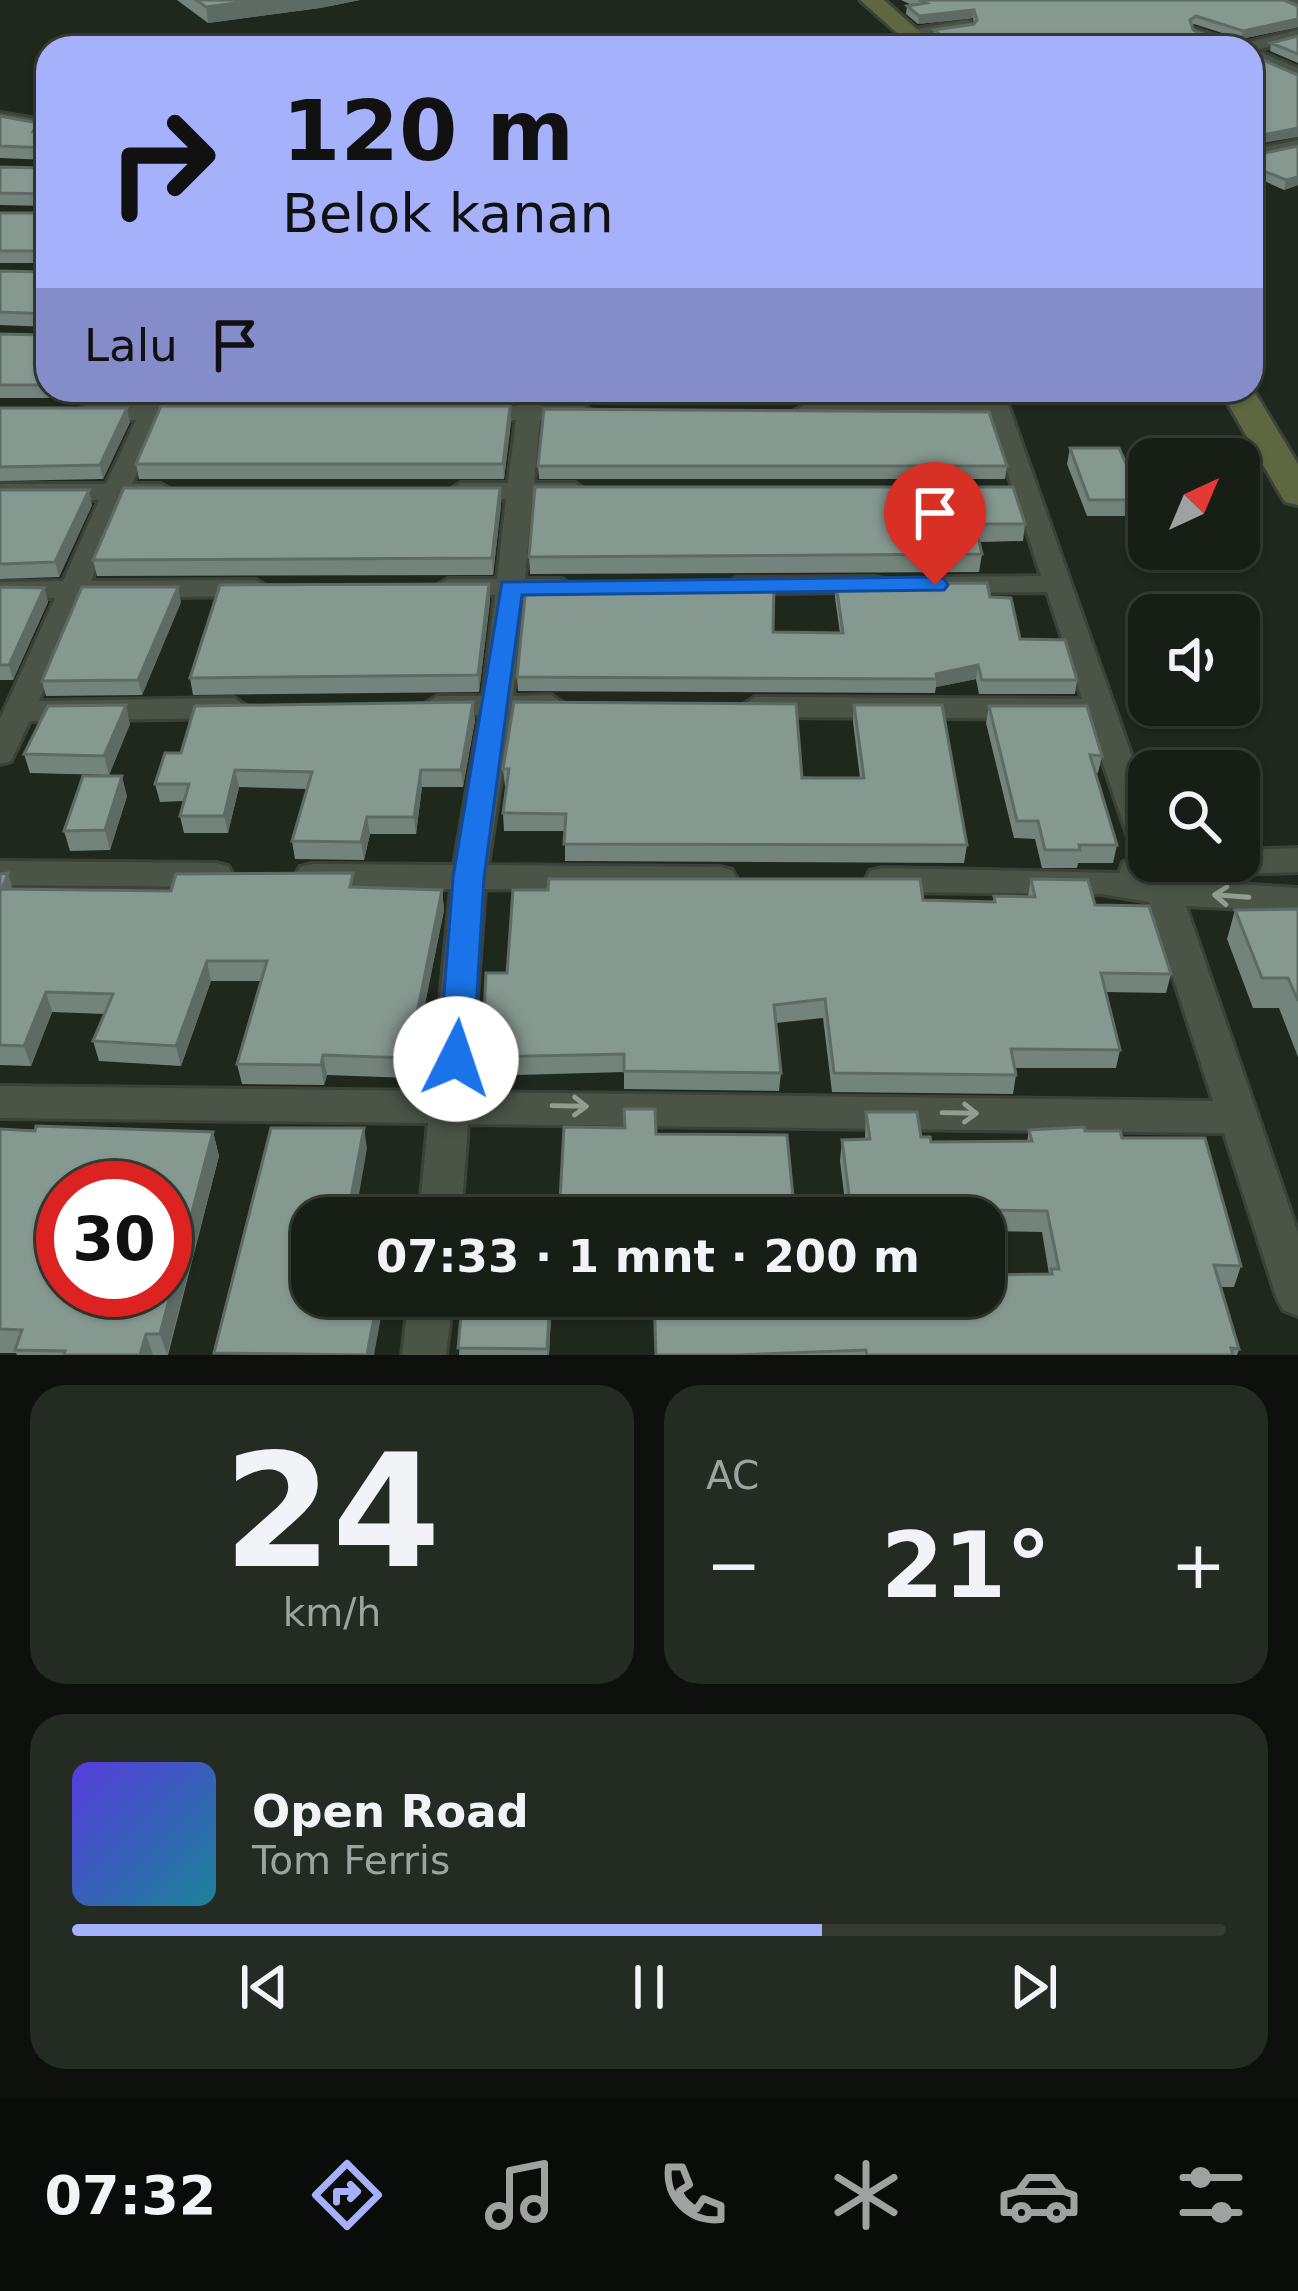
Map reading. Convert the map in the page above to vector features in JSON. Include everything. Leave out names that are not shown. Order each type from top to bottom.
[{"type":"main road","points":[[871,0],[913,36]]},
{"type":"main road","points":[[1244,402],[1298,494]]},
{"type":"street","points":[[1281,0],[1298,5]]},
{"type":"street","points":[[908,32],[966,25]]},
{"type":"street","points":[[1199,31],[1211,36]]},
{"type":"street","points":[[1263,43],[1298,35]]},
{"type":"street","points":[[1263,59],[1298,74]]},
{"type":"street","points":[[0,118],[36,124]]},
{"type":"street","points":[[1263,153],[1298,145]]},
{"type":"street","points":[[0,754],[119,492],[154,402]]},
{"type":"street","points":[[63,412],[154,402],[212,413]]},
{"type":"street","points":[[435,413],[530,402],[598,413]]},
{"type":"street","points":[[442,1197],[469,878],[497,705],[530,402]]},
{"type":"street","points":[[787,411],[957,402]]},
{"type":"street","points":[[995,402],[1013,492],[1054,584],[1128,794]]},
{"type":"street","points":[[427,491],[593,491]]},
{"type":"street","points":[[0,492],[190,492]]},
{"type":"street","points":[[717,586],[1054,584]]},
{"type":"street","points":[[419,587],[602,586]]},
{"type":"street","points":[[0,590],[281,588]]},
{"type":"street","points":[[402,706],[590,706]]},
{"type":"street","points":[[730,707],[1097,710]]},
{"type":"street","points":[[21,711],[259,708]]},
{"type":"street","points":[[1260,862],[1298,860]]},
{"type":"street","points":[[0,873],[750,880]]},
{"type":"street","points":[[843,880],[1101,881],[1128,874]]},
{"type":"street","points":[[1160,882],[1298,1296]]},
{"type":"street","points":[[1218,882],[1298,900]]},
{"type":"street","points":[[0,1102],[1238,1117]]},
{"type":"street","points":[[424,1355],[429,1317]]},
{"type":"building","points":[[196,0],[258,0],[206,7]]},
{"type":"building","points":[[919,0],[1284,0],[1298,6],[1298,19],[1243,31],[1196,16],[1190,20],[1193,30],[1207,36],[942,36],[934,30],[974,24],[974,10],[919,16],[907,6],[926,3]]},
{"type":"building","points":[[1298,36],[1298,54],[1271,43]]},
{"type":"building","points":[[1263,60],[1298,75],[1298,128],[1263,135]]},
{"type":"building","points":[[0,116],[36,123],[36,148],[0,146]]},
{"type":"building","points":[[1298,146],[1298,177],[1286,180],[1263,171],[1263,153]]},
{"type":"building","points":[[0,167],[36,168],[36,194],[0,193]]},
{"type":"building","points":[[0,213],[36,213],[36,251],[0,251]]},
{"type":"building","points":[[0,271],[36,272],[36,314],[0,312]]},
{"type":"building","points":[[0,334],[36,335],[36,385],[0,385]]},
{"type":"building","points":[[161,406],[510,406],[503,464],[136,464]]},
{"type":"building","points":[[0,408],[127,408],[100,465],[0,467]]},
{"type":"building","points":[[544,409],[989,412],[1007,466],[538,466]]},
{"type":"building","points":[[1070,448],[1119,448],[1128,468],[1128,500],[1089,500]]},
{"type":"building","points":[[535,487],[1013,487],[1025,524],[975,524],[982,554],[529,557]]},
{"type":"building","points":[[124,488],[500,488],[492,558],[93,560]]},
{"type":"building","points":[[0,490],[89,490],[55,562],[0,564]]},
{"type":"building","points":[[987,583],[990,597],[1011,598],[1020,639],[1065,640],[1077,680],[982,680],[978,665],[936,674],[937,679],[517,677],[526,586],[774,584],[773,632],[843,633],[836,584]]},
{"type":"building","points":[[489,584],[478,675],[190,678],[220,585]]},
{"type":"building","points":[[0,587],[44,588],[9,665],[0,665]]},
{"type":"building","points":[[82,587],[178,587],[138,680],[42,681]]},
{"type":"building","points":[[473,702],[461,770],[421,770],[414,817],[367,817],[361,842],[292,841],[312,772],[235,770],[224,816],[180,816],[189,784],[155,784],[165,753],[181,753],[195,706]]},
{"type":"building","points":[[514,702],[796,704],[802,778],[864,778],[854,705],[942,705],[967,845],[564,844],[566,814],[503,813],[509,769],[503,769]]},
{"type":"building","points":[[126,705],[104,756],[24,754],[48,706]]},
{"type":"building","points":[[989,706],[1087,706],[1102,756],[1090,755],[1117,845],[1045,850],[1038,821],[1017,821]]},
{"type":"building","points":[[83,776],[122,776],[105,830],[64,831]]},
{"type":"building","points":[[8,873],[2,889],[171,891],[176,874],[353,873],[350,887],[442,890],[408,1058],[323,1055],[321,1065],[237,1064],[267,961],[207,961],[176,1046],[93,1041],[113,994],[46,992],[24,1046],[0,1045],[0,874]]},
{"type":"building","points":[[549,879],[920,879],[923,900],[995,902],[994,896],[1035,897],[1031,879],[1088,880],[1095,905],[1149,906],[1171,974],[1101,973],[1120,1050],[1011,1049],[1016,1075],[834,1073],[825,999],[774,1005],[781,1073],[624,1071],[624,1054],[482,1057],[486,973],[507,973],[513,890],[548,890]]},
{"type":"building","points":[[1298,909],[1298,1001],[1288,978],[1262,978],[1235,910]]},
{"type":"building","points":[[624,1109],[655,1109],[656,1134],[787,1135],[793,1197],[560,1197],[564,1127],[625,1128]]},
{"type":"building","points":[[866,1112],[917,1112],[921,1137],[930,1137],[931,1142],[1032,1141],[1029,1130],[1084,1127],[1085,1131],[1120,1131],[1122,1138],[1205,1138],[1241,1266],[1214,1265],[1239,1349],[1231,1348],[1233,1355],[867,1355],[866,1350],[656,1355],[655,1317],[1005,1317],[1005,1275],[1052,1274],[1051,1269],[1059,1269],[1047,1211],[1005,1210],[1005,1197],[849,1197],[842,1140],[870,1139]]},
{"type":"building","points":[[271,1128],[364,1128],[351,1197],[291,1197],[291,1317],[374,1317],[367,1355],[214,1353]]},
{"type":"building","points":[[0,1129],[213,1132],[192,1212],[192,1161],[36,1161],[36,1317],[164,1317],[160,1334],[146,1334],[140,1355],[15,1350],[22,1330],[0,1329]]},
{"type":"building","points":[[461,1317],[549,1317],[547,1349],[458,1348]]},
{"type":"route","points":[[456,1059],[469,878],[511,587],[935,585]]}]
